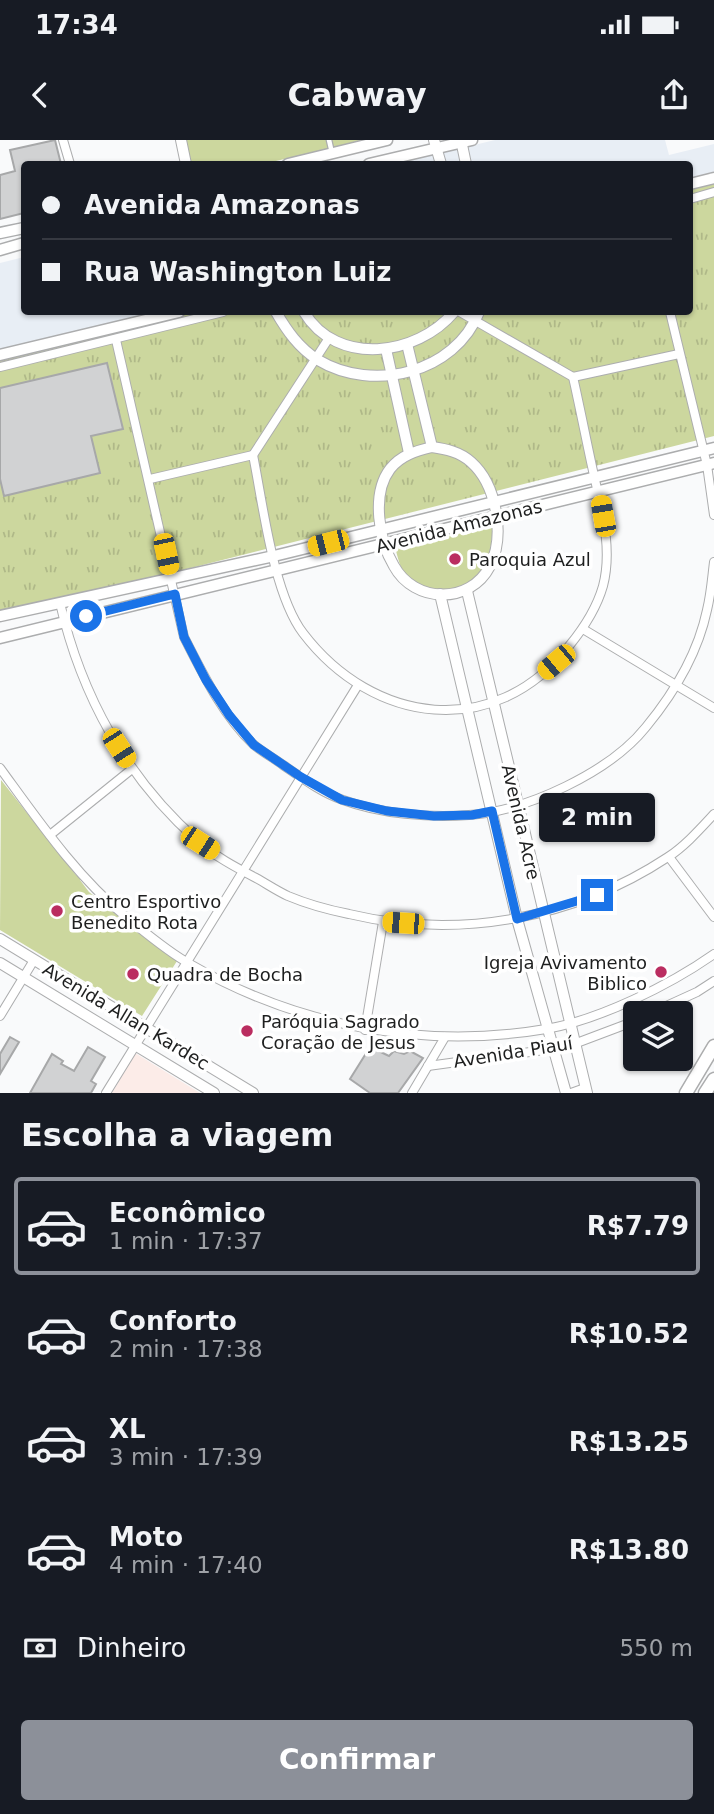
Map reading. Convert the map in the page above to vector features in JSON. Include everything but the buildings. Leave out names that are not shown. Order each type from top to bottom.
[{"type":"main road","points":[[302,161],[333,154],[357,144],[387,140]]},
{"type":"main road","points":[[379,161],[435,144],[465,141]]},
{"type":"main road","points":[[693,183],[714,178]]},
{"type":"main road","points":[[0,233],[21,229]]},
{"type":"main road","points":[[0,250],[21,244]]},
{"type":"main road","points":[[0,355],[167,315]]},
{"type":"main road","name":"Avenida Amazonas","points":[[0,616],[274,556],[709,449]]},
{"type":"main road","name":"Avenida Amazonas","points":[[0,638],[710,464]]},
{"type":"main road","points":[[688,1092],[714,1046]]},
{"type":"main road","points":[[705,1093],[714,1079]]},
{"type":"street","points":[[63,140],[69,161]]},
{"type":"street","points":[[181,140],[185,161]]},
{"type":"street","points":[[465,141],[466,161]]},
{"type":"street","points":[[435,144],[440,161]]},
{"type":"street","points":[[693,198],[714,192]]},
{"type":"street","points":[[0,367],[212,315]]},
{"type":"street","points":[[278,315],[296,342],[316,359],[336,370],[352,374],[390,376],[413,371],[453,349],[478,316],[573,377],[679,354]]},
{"type":"street","points":[[307,315],[329,338],[343,346],[386,349],[431,334],[453,315]]},
{"type":"street","points":[[671,315],[679,354],[709,449],[714,515]]},
{"type":"street","points":[[150,480],[253,455],[329,338]]},
{"type":"street","points":[[116,340],[184,637],[206,680],[229,715],[254,745],[301,777],[342,800],[387,811],[434,816],[472,815],[517,805],[582,779],[645,729],[677,685],[697,644],[707,610],[714,562]]},
{"type":"street","points":[[407,344],[432,447]]},
{"type":"street","points":[[386,349],[409,453]]},
{"type":"street","points":[[253,455],[285,599],[303,632],[337,668],[358,685],[379,696],[421,708],[468,710],[493,704],[527,687],[556,662],[583,629],[603,586],[607,541],[573,377]]},
{"type":"street","points":[[432,447],[460,454],[473,463],[485,480],[494,503],[497,544],[491,565],[481,580],[467,592],[440,594],[406,581],[394,567],[385,544],[379,505],[382,485],[390,469],[409,453],[432,447]]},
{"type":"street","name":"Avenida Acre","points":[[467,592],[586,1091]]},
{"type":"street","name":"Avenida Acre","points":[[440,594],[517,919],[552,1049],[568,1093]]},
{"type":"street","points":[[60,603],[73,653],[106,728],[132,769],[164,809],[200,843],[243,871],[289,896],[330,910],[383,922],[423,925],[517,919],[542,913],[597,895],[669,857],[714,814]]},
{"type":"street","points":[[583,629],[714,708]]},
{"type":"street","points":[[106,1093],[358,685]]},
{"type":"street","name":"Avenida Piauí","points":[[0,768],[84,877],[124,916],[187,963],[239,990],[317,1019],[365,1031],[445,1037],[547,1029],[628,1003],[689,972],[714,954]]},
{"type":"street","points":[[50,835],[132,769]]},
{"type":"street","points":[[669,857],[714,917]]},
{"type":"street","points":[[365,1031],[383,922]]},
{"type":"street","name":"Avenida Allan Kardec","points":[[0,939],[253,1093]]},
{"type":"street","points":[[0,1016],[34,960]]},
{"type":"street","name":"Avenida Allan Kardec","points":[[0,963],[214,1093]]},
{"type":"street","points":[[677,1001],[714,981]]},
{"type":"street","name":"Avenida Piauí","points":[[428,1066],[552,1049],[574,1044],[623,1026]]},
{"type":"street","points":[[412,1093],[445,1037]]},
{"type":"street","points":[[568,1093],[586,1091]]},
{"type":"lane","points":[[329,140],[333,154]]},
{"type":"shaded area","points":[[495,140],[665,140],[669,155],[714,144],[714,179],[693,184],[693,161],[408,161]]},
{"type":"shaded area","points":[[21,258],[21,315],[155,315],[0,352],[0,263]]},
{"type":"shaded area","points":[[135,1053],[200,1093],[112,1093]]},
{"type":"green space","points":[[184,140],[366,140],[276,161],[188,161]]},
{"type":"green space","points":[[714,179],[714,436],[60,601],[0,613],[0,352],[155,315],[693,315],[693,184]]},
{"type":"green space","points":[[492,527],[492,540],[485,565],[470,584],[459,589],[446,591],[422,586],[407,577],[401,567],[395,547]]},
{"type":"green space","name":"Centro Esportivo Benedito Rota","points":[[1,780],[81,878],[89,892],[177,961],[142,1016],[0,930]]},
{"type":"place","name":"Paroquia Azul","points":[[455,559]]},
{"type":"place","name":"Centro Esportivo Benedito Rota","points":[[57,911]]},
{"type":"place","name":"Igreja Avivamento Biblico","points":[[661,972]]},
{"type":"place","name":"Quadra de Bocha","points":[[133,974]]},
{"type":"place","name":"Paróquia Sagrado Coração de Jesus","points":[[247,1031]]},
{"type":"route","points":[[86,616],[175,594],[184,637],[206,680],[229,715],[254,745],[301,777],[342,800],[387,811],[434,816],[472,815],[492,811],[517,919],[597,895]]}]
